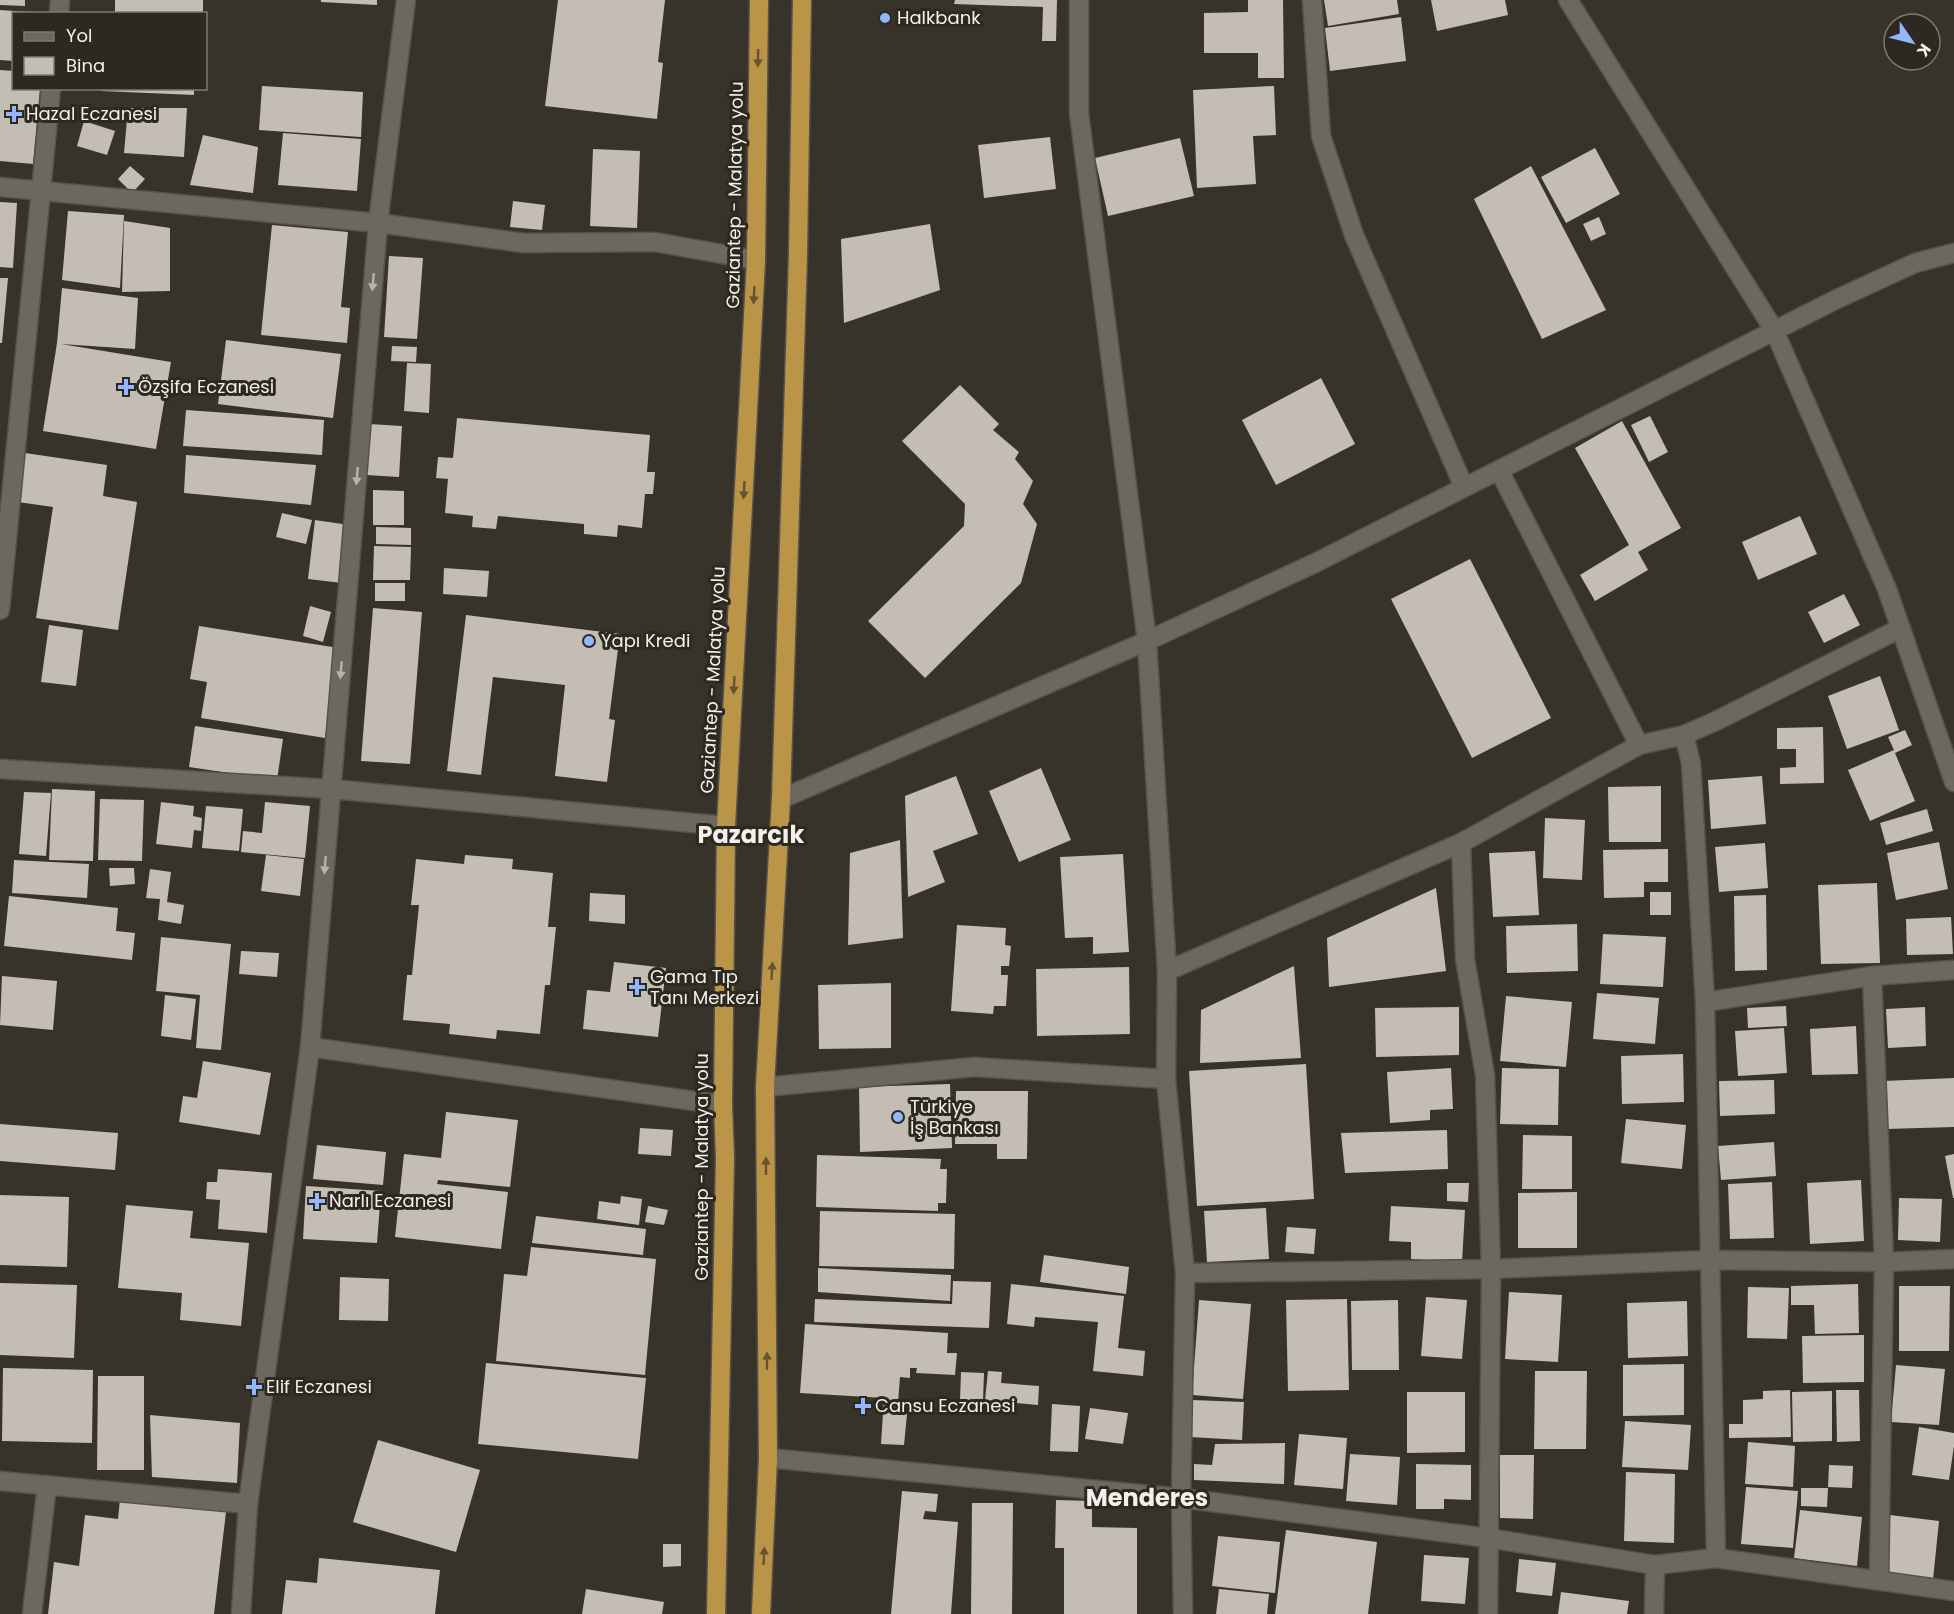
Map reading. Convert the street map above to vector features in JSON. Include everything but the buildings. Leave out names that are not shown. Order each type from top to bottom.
[{"type":"highway","name":"Gaziantep - Malatya yolu","points":[[716,1614],[725,1158],[723,1104],[726,826],[756,260],[759,0]]},
{"type":"highway","points":[[761,1614],[768,1458],[765,1088],[781,799],[798,255],[802,0]]},
{"type":"street","points":[[241,1614],[248,1504],[310,1047],[378,223],[406,0]]},
{"type":"street","points":[[1079,0],[1079,112],[1147,641],[1167,971],[1166,1079],[1185,1273],[1181,1498],[1183,1614]]},
{"type":"street","points":[[1312,0],[1321,136],[1354,235],[1464,487]]},
{"type":"street","points":[[1568,0],[1774,330],[1887,589],[1954,782]]},
{"type":"street","points":[[0,610],[51,90]]},
{"type":"street","points":[[0,187],[378,223],[524,243],[655,242],[756,260]]},
{"type":"street","points":[[781,799],[1147,641],[1315,563],[1774,330],[1915,263],[1954,253]]},
{"type":"street","points":[[1499,470],[1639,746]]},
{"type":"street","points":[[1167,971],[1461,843],[1639,746],[1684,735],[1716,721],[1901,628]]},
{"type":"street","points":[[1684,735],[1691,763],[1705,1002],[1716,1558]]},
{"type":"street","points":[[0,769],[331,789],[726,826]]},
{"type":"street","points":[[1461,843],[1465,959],[1485,1075],[1491,1269],[1488,1614]]},
{"type":"street","points":[[1705,1002],[1872,976],[1954,970]]},
{"type":"street","points":[[1872,976],[1884,1262],[1879,1580]]},
{"type":"street","points":[[310,1047],[723,1104]]},
{"type":"street","points":[[765,1088],[974,1067],[1166,1079]]},
{"type":"street","points":[[1185,1273],[1491,1269],[1709,1260],[1884,1262],[1954,1259]]},
{"type":"street","points":[[768,1458],[1181,1498],[1488,1538],[1655,1565],[1716,1558],[1954,1592]]},
{"type":"street","points":[[0,1480],[248,1504]]},
{"type":"street","points":[[33,1614],[47,1485]]},
{"type":"street","points":[[1654,1614],[1655,1565]]},
{"type":"place","name":"Halkbank","points":[[885,18]]},
{"type":"place","name":"Hazal Eczanesi","points":[[14,114]]},
{"type":"place","name":"Özşifa Eczanesi","points":[[126,387]]},
{"type":"place","name":"Yapı Kredi","points":[[589,641]]},
{"type":"place","name":"Gama Tıp Tanı Merkezi","points":[[637,987]]},
{"type":"place","name":"Türkiye İş Bankası","points":[[898,1117]]},
{"type":"place","name":"Narlı Eczanesi","points":[[317,1201]]},
{"type":"place","name":"Elif Eczanesi","points":[[254,1387]]},
{"type":"place","name":"Cansu Eczanesi","points":[[863,1406]]},
{"type":"district","name":"Pazarcık","points":[[751,835]]},
{"type":"district","name":"Menderes","points":[[1147,1498]]}]
